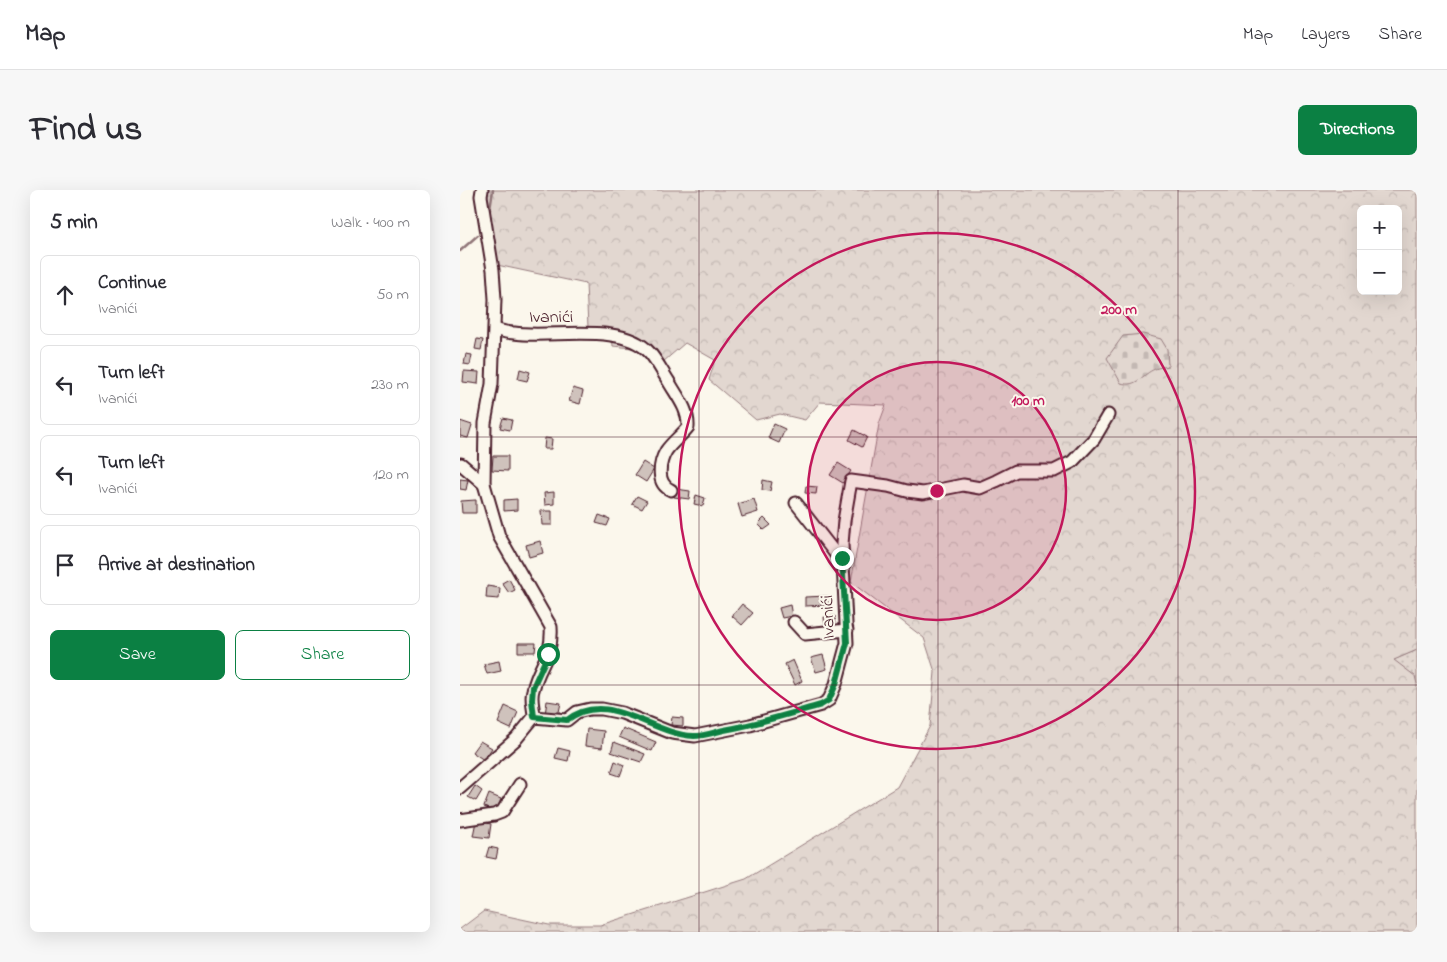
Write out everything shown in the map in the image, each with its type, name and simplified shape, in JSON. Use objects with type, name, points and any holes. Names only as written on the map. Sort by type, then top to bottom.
[{"type":"street","points":[[460,788],[516,739],[534,717],[532,693],[552,641],[550,627],[499,536],[484,484],[485,423],[492,384],[495,329],[494,270],[481,196],[482,190]]},
{"type":"street","name":"Ivanići","points":[[495,329],[515,334],[570,333],[625,338],[650,353],[684,408],[688,418],[688,427],[666,452],[661,463],[660,480],[665,488],[671,490]]},
{"type":"street","name":"Ivanići","points":[[534,717],[567,720],[577,712],[602,709],[622,713],[672,732],[695,736],[750,725],[821,705],[829,700],[836,684],[847,643],[842,562],[844,521],[851,481],[923,493],[963,485],[980,488],[1016,470],[1054,471],[1072,462],[1094,439],[1108,415]]},
{"type":"street","points":[[462,464],[484,484]]},
{"type":"street","points":[[796,503],[842,562]]},
{"type":"street","points":[[794,622],[805,634],[846,630]]},
{"type":"street","points":[[460,820],[494,816],[502,812],[520,784]]},
{"type":"green space","points":[[482,190],[1417,190],[1417,650],[1394,660],[1415,676],[1417,684],[1417,932],[460,932],[460,929],[484,911],[549,925],[600,925],[746,879],[897,787],[930,726],[935,672],[924,638],[851,582],[879,424],[886,405],[820,402],[805,420],[780,414],[756,420],[709,380],[715,360],[685,343],[656,368],[642,349],[613,346],[612,333],[588,327],[586,284],[497,265]]},
{"type":"green space","points":[[1143,334],[1161,339],[1167,349],[1168,366],[1150,371],[1131,384],[1121,383],[1107,358],[1123,336]]},
{"type":"green space","points":[[1417,650],[1417,684],[1414,676],[1393,660]]},
{"type":"building","points":[[477,339],[483,340],[481,350],[475,349]]},
{"type":"building","points":[[466,354],[472,355],[470,365],[464,364]]},
{"type":"building","points":[[520,369],[530,372],[527,381],[518,379]]},
{"type":"building","points":[[464,371],[479,372],[478,384],[463,382]]},
{"type":"building","points":[[573,388],[583,391],[580,404],[569,401]]},
{"type":"building","points":[[503,418],[512,420],[510,430],[500,428]]},
{"type":"building","points":[[460,421],[472,425],[468,438],[460,436]]},
{"type":"building","points":[[774,424],[785,429],[779,443],[768,438]]},
{"type":"building","points":[[854,430],[867,437],[862,447],[849,440]]},
{"type":"building","points":[[545,438],[552,439],[551,449],[544,449]]},
{"type":"building","points":[[493,456],[508,456],[508,471],[492,470]]},
{"type":"building","points":[[643,462],[654,469],[646,482],[635,475]]},
{"type":"building","points":[[838,463],[851,471],[843,483],[830,475]]},
{"type":"building","points":[[460,479],[468,480],[466,490],[460,489]]},
{"type":"building","points":[[763,480],[772,482],[770,491],[762,490]]},
{"type":"building","points":[[806,486],[817,487],[816,494],[805,493]]},
{"type":"building","points":[[676,489],[690,491],[689,499],[674,497]]},
{"type":"building","points":[[554,492],[554,504],[545,505],[544,493]]},
{"type":"building","points":[[696,495],[705,498],[703,506],[694,504]]},
{"type":"building","points":[[637,496],[647,501],[642,509],[632,504]]},
{"type":"building","points":[[517,499],[517,510],[504,511],[504,500]]},
{"type":"building","points":[[754,499],[758,512],[742,517],[738,504]]},
{"type":"building","points":[[476,500],[476,513],[462,513],[461,501]]},
{"type":"building","points":[[541,511],[552,511],[552,525],[542,525]]},
{"type":"building","points":[[599,515],[610,519],[607,526],[596,523]]},
{"type":"building","points":[[764,518],[771,525],[764,530],[758,524]]},
{"type":"building","points":[[540,541],[543,553],[529,557],[526,545]]},
{"type":"building","points":[[509,579],[515,590],[509,593],[502,583]]},
{"type":"building","points":[[487,586],[500,588],[499,599],[486,598]]},
{"type":"building","points":[[828,596],[828,605],[805,606],[805,597]]},
{"type":"building","points":[[742,604],[753,613],[742,625],[732,616]]},
{"type":"building","points":[[790,605],[792,616],[782,618],[779,608]]},
{"type":"building","points":[[835,616],[836,627],[825,627],[824,617]]},
{"type":"building","points":[[518,643],[536,643],[535,652],[518,652]]},
{"type":"building","points":[[823,655],[827,669],[816,672],[811,658]]},
{"type":"building","points":[[793,660],[802,681],[795,685],[785,664]]},
{"type":"building","points":[[499,661],[501,671],[487,674],[484,664]]},
{"type":"building","points":[[547,701],[561,703],[558,716],[545,714]]},
{"type":"building","points":[[505,706],[518,712],[511,729],[498,723]]},
{"type":"building","points":[[672,717],[683,718],[683,726],[671,725]]},
{"type":"building","points":[[623,728],[656,742],[652,751],[619,737]]},
{"type":"building","points":[[587,729],[604,731],[602,748],[585,746]]},
{"type":"building","points":[[480,741],[492,748],[484,760],[472,752]]},
{"type":"building","points":[[614,742],[645,754],[641,762],[611,752]]},
{"type":"building","points":[[558,748],[570,751],[568,761],[555,758]]},
{"type":"building","points":[[615,761],[624,765],[620,776],[611,773]]},
{"type":"building","points":[[475,786],[482,791],[476,801],[468,797]]},
{"type":"building","points":[[489,794],[501,799],[496,812],[484,807]]},
{"type":"building","points":[[476,821],[491,824],[489,838],[473,836]]},
{"type":"building","points":[[489,847],[498,849],[496,859],[486,857]]},
{"type":"waterway","points":[[489,216],[493,190]]},
{"type":"waterway","points":[[460,251],[478,235]]},
{"type":"route","points":[[548,654],[533,687],[534,717],[567,720],[577,712],[602,709],[622,713],[672,732],[695,736],[750,725],[821,705],[829,700],[836,684],[847,643],[842,558]]}]
